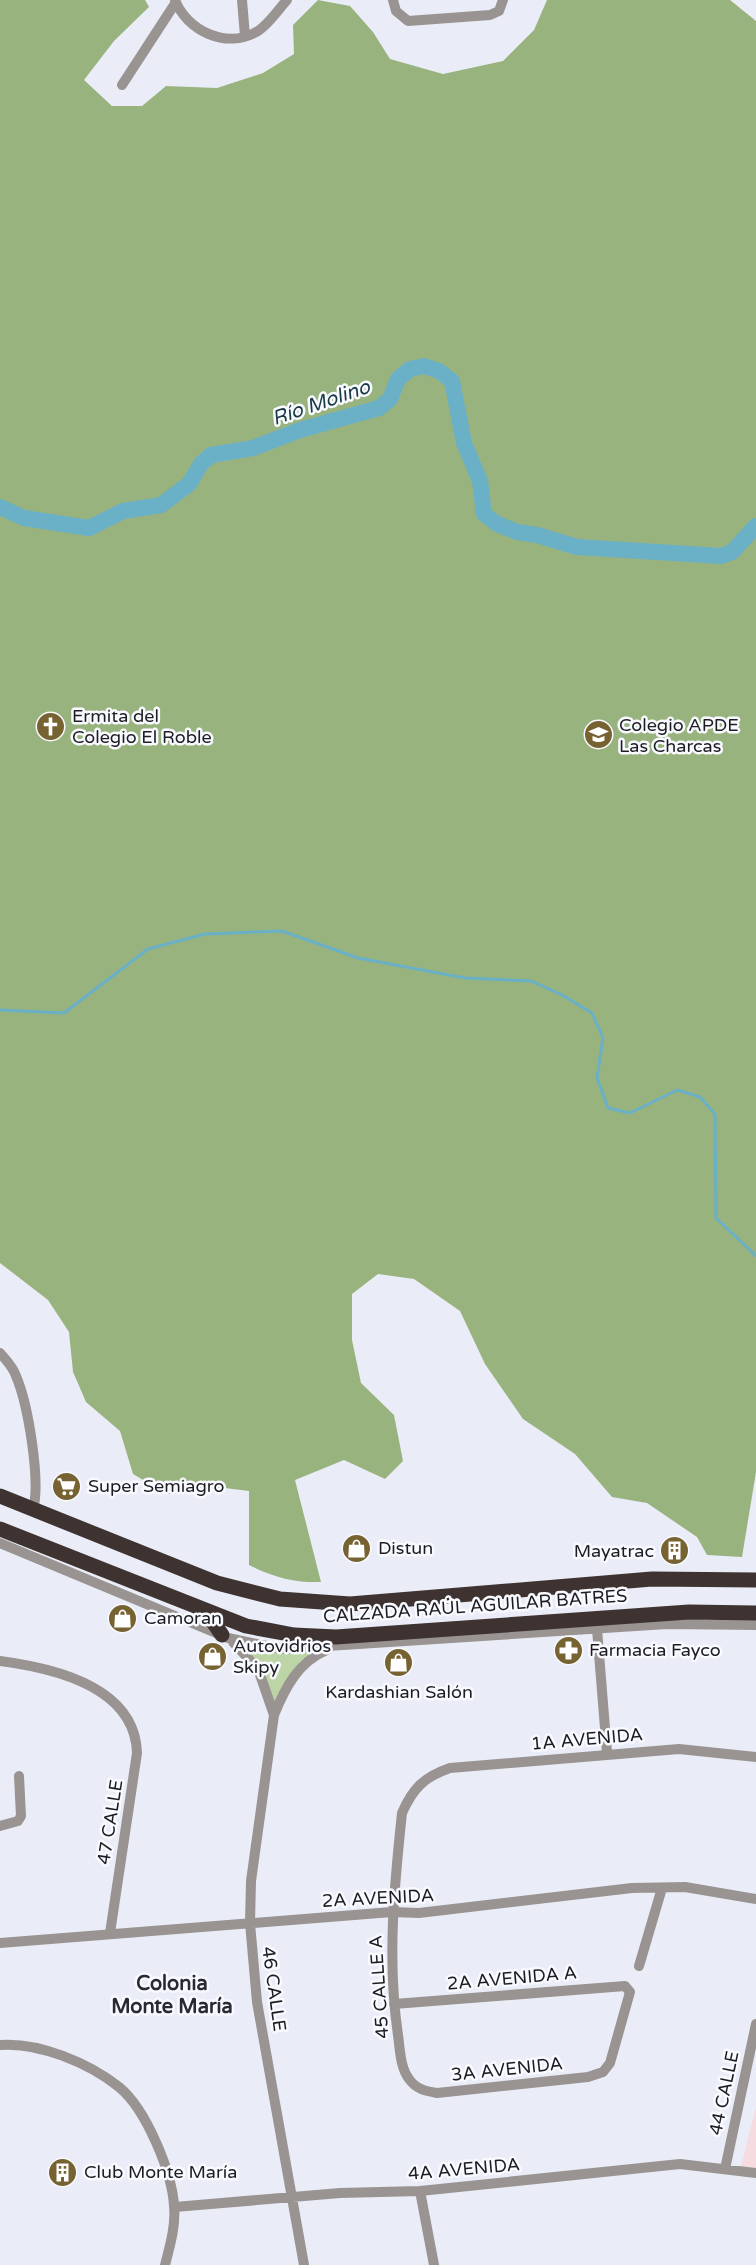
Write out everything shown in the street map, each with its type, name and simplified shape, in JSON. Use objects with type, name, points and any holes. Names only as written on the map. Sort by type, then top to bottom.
[{"type":"highway","name":"CALZADA RAÚL AGUILAR BATRES","points":[[0,1496],[217,1583],[296,1601],[350,1604],[652,1579],[756,1580]]},
{"type":"highway","name":"CALZADA RAÚL AGUILAR BATRES","points":[[0,1529],[207,1613],[246,1626],[294,1635],[336,1637],[689,1612],[756,1613]]},
{"type":"highway","points":[[207,1613],[225,1636]]},
{"type":"street","points":[[242,0],[245,36]]},
{"type":"street","points":[[122,85],[176,1],[187,22],[218,36],[245,36],[262,27],[287,0]]},
{"type":"street","points":[[393,0],[396,11],[408,21],[490,15],[501,5]]},
{"type":"street","points":[[0,1353],[16,1376],[21,1393],[37,1494],[33,1510]]},
{"type":"street","points":[[0,1542],[225,1636],[281,1649],[700,1622],[756,1625]]},
{"type":"street","points":[[597,1629],[607,1753]]},
{"type":"street","name":"46 CALLE","points":[[225,1636],[242,1649],[258,1669],[274,1716]]},
{"type":"street","name":"46 CALLE","points":[[304,2265],[258,2002],[250,1923],[254,1859],[274,1716],[281,1697],[299,1669],[315,1655],[335,1647]]},
{"type":"street","name":"47 CALLE","points":[[0,1661],[46,1670],[86,1684],[106,1695],[128,1716],[137,1741],[137,1752],[110,1933]]},
{"type":"street","name":"1A AVENIDA","points":[[423,1780],[450,1768],[607,1753],[688,1749],[756,1757]]},
{"type":"street","points":[[0,1826],[18,1821],[21,1816],[19,1776]]},
{"type":"street","name":"45 CALLE A","points":[[416,2087],[402,2066],[394,2004],[392,1912],[402,1814],[414,1789],[423,1780]]},
{"type":"street","name":"2A AVENIDA","points":[[0,1943],[392,1912],[418,1913],[632,1888],[713,1890],[756,1899]]},
{"type":"street","points":[[639,1966],[662,1888]]},
{"type":"street","name":"2A AVENIDA A","points":[[394,2004],[619,1984],[630,1992],[610,2063],[603,2072]]},
{"type":"street","name":"44 CALLE","points":[[725,2169],[756,2024]]},
{"type":"street","points":[[0,2045],[18,2045],[47,2051],[98,2074],[120,2088],[142,2115],[165,2166],[175,2207],[172,2237],[165,2265]]},
{"type":"street","name":"3A AVENIDA","points":[[416,2087],[437,2093],[588,2077],[603,2072]]},
{"type":"street","name":"4A AVENIDA","points":[[175,2207],[420,2191],[680,2164],[756,2173]]},
{"type":"street","points":[[420,2191],[434,2265]]},
{"type":"shaded area","points":[[756,2107],[756,2168],[741,2166]]},
{"type":"green space","points":[[0,0],[145,0],[149,7],[114,41],[84,80],[112,106],[142,106],[166,86],[217,88],[263,73],[294,54],[293,25],[318,0],[350,6],[373,32],[390,59],[443,74],[503,61],[534,30],[547,0],[730,0],[756,21],[756,1472],[742,1557],[707,1555],[697,1537],[647,1503],[612,1497],[575,1454],[523,1419],[485,1364],[460,1311],[414,1279],[378,1274],[352,1294],[352,1340],[361,1383],[394,1415],[403,1461],[385,1479],[344,1460],[295,1480],[321,1582],[293,1580],[267,1573],[249,1565],[249,1491],[225,1488],[167,1494],[133,1474],[120,1431],[86,1402],[73,1372],[69,1332],[48,1300],[0,1263]]},
{"type":"green space","points":[[237,1641],[276,1650],[335,1647],[316,1653],[274,1715],[261,1670]]},
{"type":"waterway","name":"Río Molino","points":[[0,507],[24,518],[89,528],[123,511],[161,505],[189,484],[201,464],[211,455],[253,448],[300,430],[379,408],[390,399],[398,379],[410,369],[424,366],[439,371],[452,381],[464,443],[480,481],[484,514],[497,524],[517,532],[537,535],[577,547],[721,556],[732,552],[756,526]]},
{"type":"waterway","points":[[0,1010],[64,1013],[148,949],[205,934],[282,931],[358,958],[465,978],[531,981],[562,995],[592,1013],[603,1038],[597,1078],[608,1108],[630,1113],[677,1090],[700,1097],[715,1114],[716,1218],[756,1256]]},
{"type":"place","name":"Ermita del Colegio El Roble","points":[[51,726]]},
{"type":"place","name":"Colegio APDE Las Charcas","points":[[598,735]]},
{"type":"place","name":"Super Semiagro","points":[[67,1486]]},
{"type":"place","name":"Distun","points":[[357,1548]]},
{"type":"place","name":"Mayatrac","points":[[675,1551]]},
{"type":"place","name":"Camoran","points":[[123,1618]]},
{"type":"place","name":"Farmacia Fayco","points":[[568,1650]]},
{"type":"place","name":"Autovidrios Skipy","points":[[212,1656]]},
{"type":"place","name":"Kardashian Salón","points":[[399,1663]]},
{"type":"place","name":"Club Monte María","points":[[63,2172]]},
{"type":"district","name":"Colonia Monte María","points":[[172,1996]]}]
